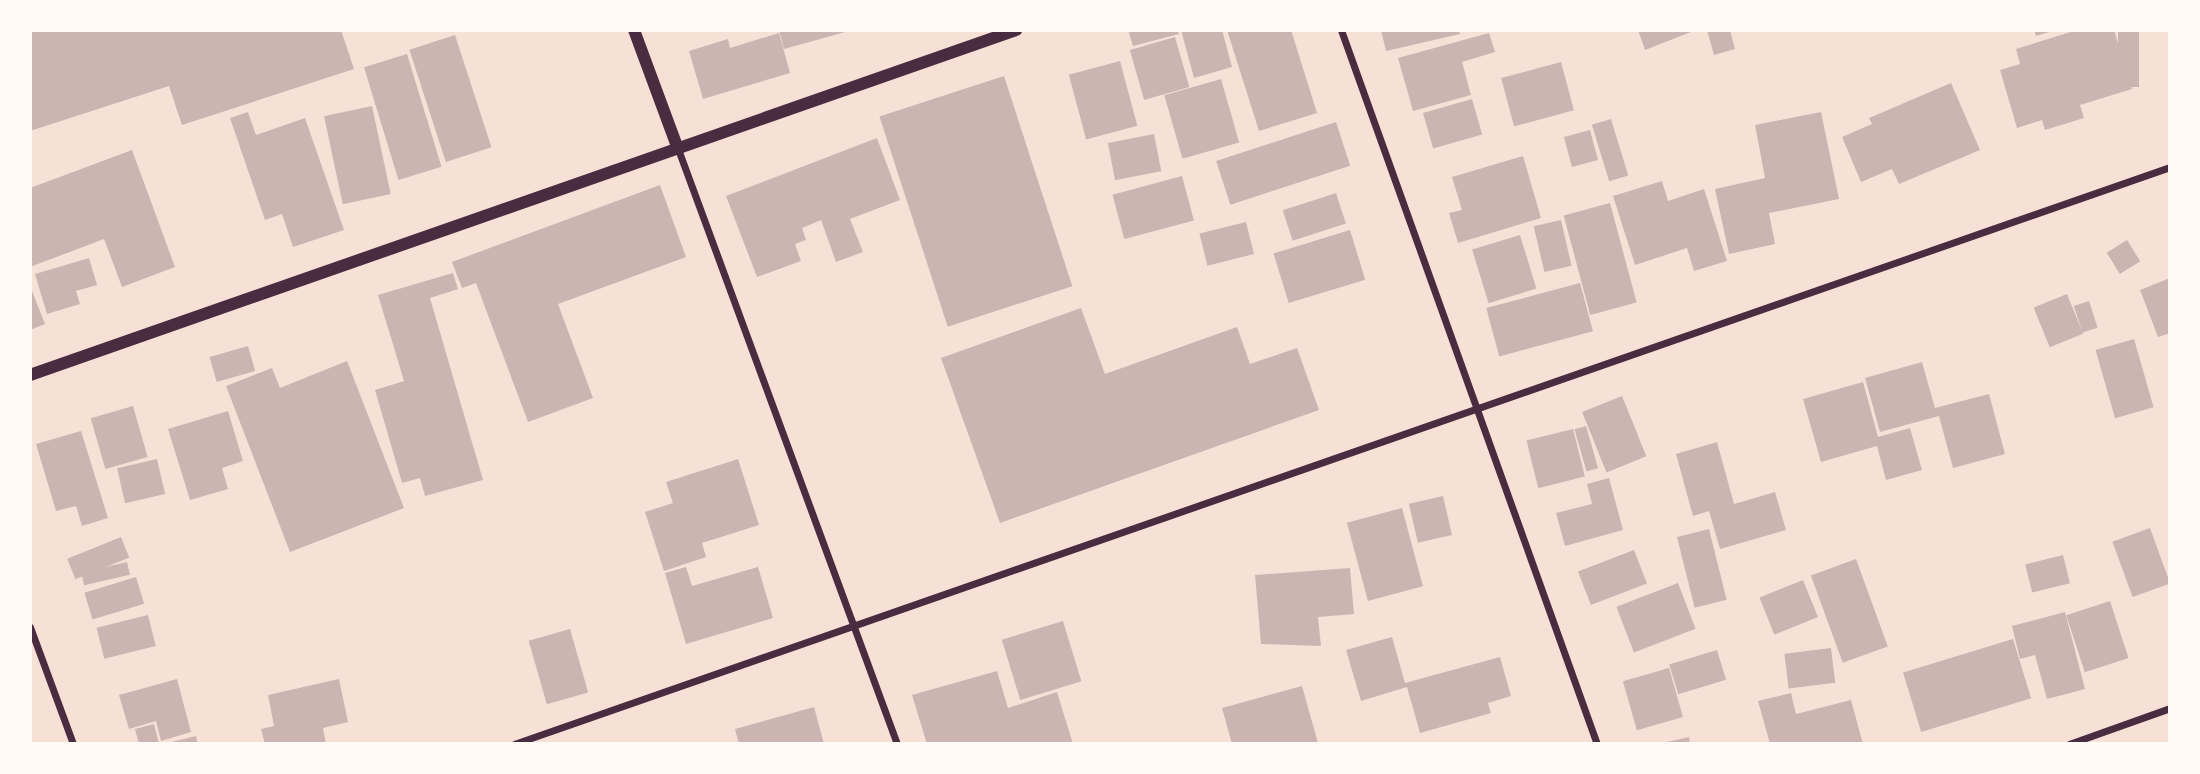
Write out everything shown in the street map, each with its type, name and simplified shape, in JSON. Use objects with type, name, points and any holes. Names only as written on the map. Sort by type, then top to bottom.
[{"type":"street","points":[[634,30],[856,626],[897,744]]},
{"type":"street","points":[[30,375],[1016,30]]},
{"type":"street","points":[[1340,30],[1597,744]]},
{"type":"street","points":[[514,744],[2170,167]]},
{"type":"street","points":[[30,626],[73,744]]},
{"type":"street","points":[[2070,744],[2170,708]]},
{"type":"building","points":[[30,30],[341,30],[354,69],[182,125],[169,86],[30,131]]},
{"type":"building","points":[[779,30],[849,30],[849,31],[784,49]]},
{"type":"building","points":[[1128,30],[1177,30],[1179,34],[1133,46]]},
{"type":"building","points":[[1181,30],[1222,30],[1232,67],[1194,78]]},
{"type":"building","points":[[1227,30],[1291,30],[1317,113],[1259,131]]},
{"type":"building","points":[[1381,30],[1459,30],[1460,34],[1386,51]]},
{"type":"building","points":[[1638,30],[1696,30],[1645,50]]},
{"type":"building","points":[[1707,30],[1730,30],[1735,49],[1714,55]]},
{"type":"building","points":[[2034,30],[2056,30],[2036,36]]},
{"type":"building","points":[[2077,30],[2114,30],[2132,89],[2080,105],[2084,118],[2045,130],[2042,120],[2017,128],[2000,70],[2020,64],[2016,49]]},
{"type":"building","points":[[2118,30],[2139,30],[2139,87],[2118,87]]},
{"type":"building","points":[[779,33],[790,73],[703,99],[689,51],[728,39],[730,48]]},
{"type":"building","points":[[1489,33],[1495,52],[1462,62],[1471,95],[1413,111],[1398,58]]},
{"type":"building","points":[[455,35],[491,147],[446,162],[409,50]]},
{"type":"building","points":[[1175,37],[1189,87],[1144,100],[1130,50]]},
{"type":"building","points":[[407,54],[441,167],[398,180],[364,67]]},
{"type":"building","points":[[1120,61],[1137,126],[1086,139],[1069,75]]},
{"type":"building","points":[[1561,62],[1574,110],[1514,126],[1501,78]]},
{"type":"building","points":[[1004,76],[1072,286],[948,327],[879,116]]},
{"type":"building","points":[[1221,79],[1239,142],[1182,159],[1164,95]]},
{"type":"building","points":[[1951,83],[1980,150],[1899,184],[1892,169],[1861,182],[1842,137],[1872,124],[1869,118]]},
{"type":"building","points":[[1472,99],[1482,135],[1433,149],[1423,113]]},
{"type":"building","points":[[372,106],[391,194],[343,204],[324,116]]},
{"type":"building","points":[[248,112],[256,135],[305,118],[344,230],[293,247],[282,214],[265,220],[230,118]]},
{"type":"building","points":[[1821,112],[1839,199],[1769,213],[1775,244],[1729,254],[1715,189],[1765,178],[1755,125]]},
{"type":"building","points":[[1611,119],[1628,175],[1609,181],[1592,125]]},
{"type":"building","points":[[1336,122],[1350,166],[1230,205],[1216,161]]},
{"type":"building","points":[[1590,130],[1598,160],[1572,167],[1564,137]]},
{"type":"building","points":[[1154,134],[1161,171],[1115,180],[1108,143]]},
{"type":"building","points":[[877,138],[900,200],[850,219],[863,252],[836,262],[821,220],[802,228],[806,240],[795,244],[801,261],[757,277],[726,196]]},
{"type":"building","points":[[132,150],[175,267],[122,287],[104,239],[30,267],[30,188]]},
{"type":"building","points":[[1523,156],[1541,218],[1458,243],[1449,213],[1462,210],[1452,177]]},
{"type":"building","points":[[1182,176],[1194,220],[1124,239],[1112,195]]},
{"type":"building","points":[[1662,181],[1668,201],[1704,189],[1727,261],[1694,271],[1687,248],[1635,265],[1613,196]]},
{"type":"building","points":[[660,185],[686,257],[558,304],[593,398],[528,422],[476,283],[462,288],[452,262]]},
{"type":"building","points":[[1336,193],[1346,223],[1293,241],[1283,210]]},
{"type":"building","points":[[1610,203],[1637,302],[1590,315],[1564,215]]},
{"type":"building","points":[[1561,220],[1572,266],[1544,272],[1534,226]]},
{"type":"building","points":[[1246,222],[1254,254],[1207,266],[1199,234]]},
{"type":"building","points":[[1350,230],[1365,280],[1289,303],[1273,253]]},
{"type":"building","points":[[1520,235],[1536,289],[1489,303],[1472,250]]},
{"type":"building","points":[[2127,240],[2140,261],[2120,274],[2107,253]]},
{"type":"building","points":[[89,258],[97,285],[76,291],[80,304],[47,314],[35,274]]},
{"type":"building","points":[[453,273],[458,289],[430,298],[483,480],[425,496],[420,478],[402,483],[375,390],[404,381],[378,295]]},
{"type":"building","points":[[2170,278],[2170,333],[2158,337],[2140,290]]},
{"type":"building","points":[[1580,283],[1593,331],[1499,356],[1486,308]]},
{"type":"building","points":[[30,286],[45,324],[30,330]]},
{"type":"building","points":[[2067,294],[2083,334],[2050,347],[2034,307]]},
{"type":"building","points":[[2089,301],[2098,328],[2082,333],[2074,306]]},
{"type":"building","points":[[1081,308],[1105,374],[1237,327],[1250,364],[1297,348],[1319,410],[1000,523],[941,358]]},
{"type":"building","points":[[2134,339],[2154,407],[2115,418],[2096,350]]},
{"type":"building","points":[[248,346],[255,371],[217,382],[210,357]]},
{"type":"building","points":[[347,361],[404,508],[290,552],[226,386],[272,368],[280,388]]},
{"type":"building","points":[[1922,362],[1935,408],[1989,394],[2005,454],[1953,468],[1939,416],[1880,432],[1865,378]]},
{"type":"building","points":[[1863,382],[1878,437],[1910,428],[1922,470],[1886,480],[1877,446],[1821,462],[1803,399]]},
{"type":"building","points":[[1622,396],[1646,456],[1606,472],[1582,412]]},
{"type":"building","points":[[133,406],[148,457],[105,469],[91,418]]},
{"type":"building","points":[[228,411],[243,461],[222,468],[228,489],[190,500],[168,429]]},
{"type":"building","points":[[1586,426],[1598,468],[1587,472],[1574,429]]},
{"type":"building","points":[[1573,429],[1585,477],[1538,488],[1526,441]]},
{"type":"building","points":[[81,431],[108,518],[82,526],[76,506],[56,511],[36,444]]},
{"type":"building","points":[[1717,442],[1734,504],[1775,492],[1786,530],[1720,549],[1709,511],[1693,516],[1676,454]]},
{"type":"building","points":[[157,459],[165,494],[125,503],[117,468]]},
{"type":"building","points":[[738,459],[759,525],[702,543],[706,557],[664,571],[645,512],[673,503],[666,482]]},
{"type":"building","points":[[1609,478],[1623,530],[1565,546],[1556,513],[1592,504],[1587,484]]},
{"type":"building","points":[[1443,496],[1452,535],[1418,543],[1409,504]]},
{"type":"building","points":[[1402,508],[1423,586],[1368,601],[1347,523]]},
{"type":"building","points":[[2150,528],[2170,584],[2133,597],[2112,542]]},
{"type":"building","points":[[1709,529],[1727,600],[1695,608],[1677,537]]},
{"type":"building","points":[[121,537],[129,557],[75,579],[67,559]]},
{"type":"building","points":[[1634,550],[1647,584],[1591,605],[1578,572]]},
{"type":"building","points":[[2063,555],[2070,583],[2032,593],[2025,564]]},
{"type":"building","points":[[1856,559],[1888,646],[1843,663],[1811,575]]},
{"type":"building","points":[[127,562],[130,575],[84,585],[81,573]]},
{"type":"building","points":[[686,567],[692,586],[758,567],[773,618],[686,644],[665,573]]},
{"type":"building","points":[[1350,568],[1354,614],[1318,617],[1321,646],[1261,644],[1255,575]]},
{"type":"building","points":[[136,577],[144,604],[93,620],[84,593]]},
{"type":"building","points":[[1803,580],[1818,617],[1774,635],[1759,598]]},
{"type":"building","points":[[1678,583],[1696,629],[1634,652],[1616,607]]},
{"type":"building","points":[[2110,601],[2129,658],[2085,672],[2066,615]]},
{"type":"building","points":[[2065,612],[2085,689],[2047,699],[2035,655],[2020,659],[2012,626]]},
{"type":"building","points":[[148,615],[156,646],[104,659],[97,628]]},
{"type":"building","points":[[1063,621],[1081,681],[1020,700],[1002,640]]},
{"type":"building","points":[[570,629],[588,692],[547,704],[529,641]]},
{"type":"building","points":[[1392,637],[1405,683],[1500,657],[1511,696],[1488,703],[1491,713],[1420,733],[1407,687],[1361,701],[1346,650]]},
{"type":"building","points":[[2013,639],[2031,698],[1921,732],[1903,673]]},
{"type":"building","points":[[1831,648],[1835,683],[1789,688],[1784,654]]},
{"type":"building","points":[[1717,650],[1726,680],[1678,694],[1669,665]]},
{"type":"building","points":[[1669,668],[1683,717],[1637,730],[1623,681]]},
{"type":"building","points":[[997,671],[1008,708],[1057,692],[1073,744],[927,744],[912,695]]},
{"type":"building","points":[[177,679],[191,732],[161,741],[156,721],[129,729],[119,695]]},
{"type":"building","points":[[339,679],[348,722],[323,728],[326,744],[265,744],[261,729],[274,726],[268,695]]},
{"type":"building","points":[[1302,686],[1318,743],[1232,744],[1222,708]]},
{"type":"building","points":[[1791,693],[1796,714],[1851,700],[1863,744],[1770,744],[1758,701]]},
{"type":"building","points":[[814,707],[824,744],[739,744],[735,729]]},
{"type":"building","points":[[154,724],[159,744],[139,744],[135,729]]},
{"type":"building","points":[[196,736],[198,744],[167,744],[167,743]]},
{"type":"building","points":[[1689,737],[1690,744],[1662,744],[1662,743]]}]
